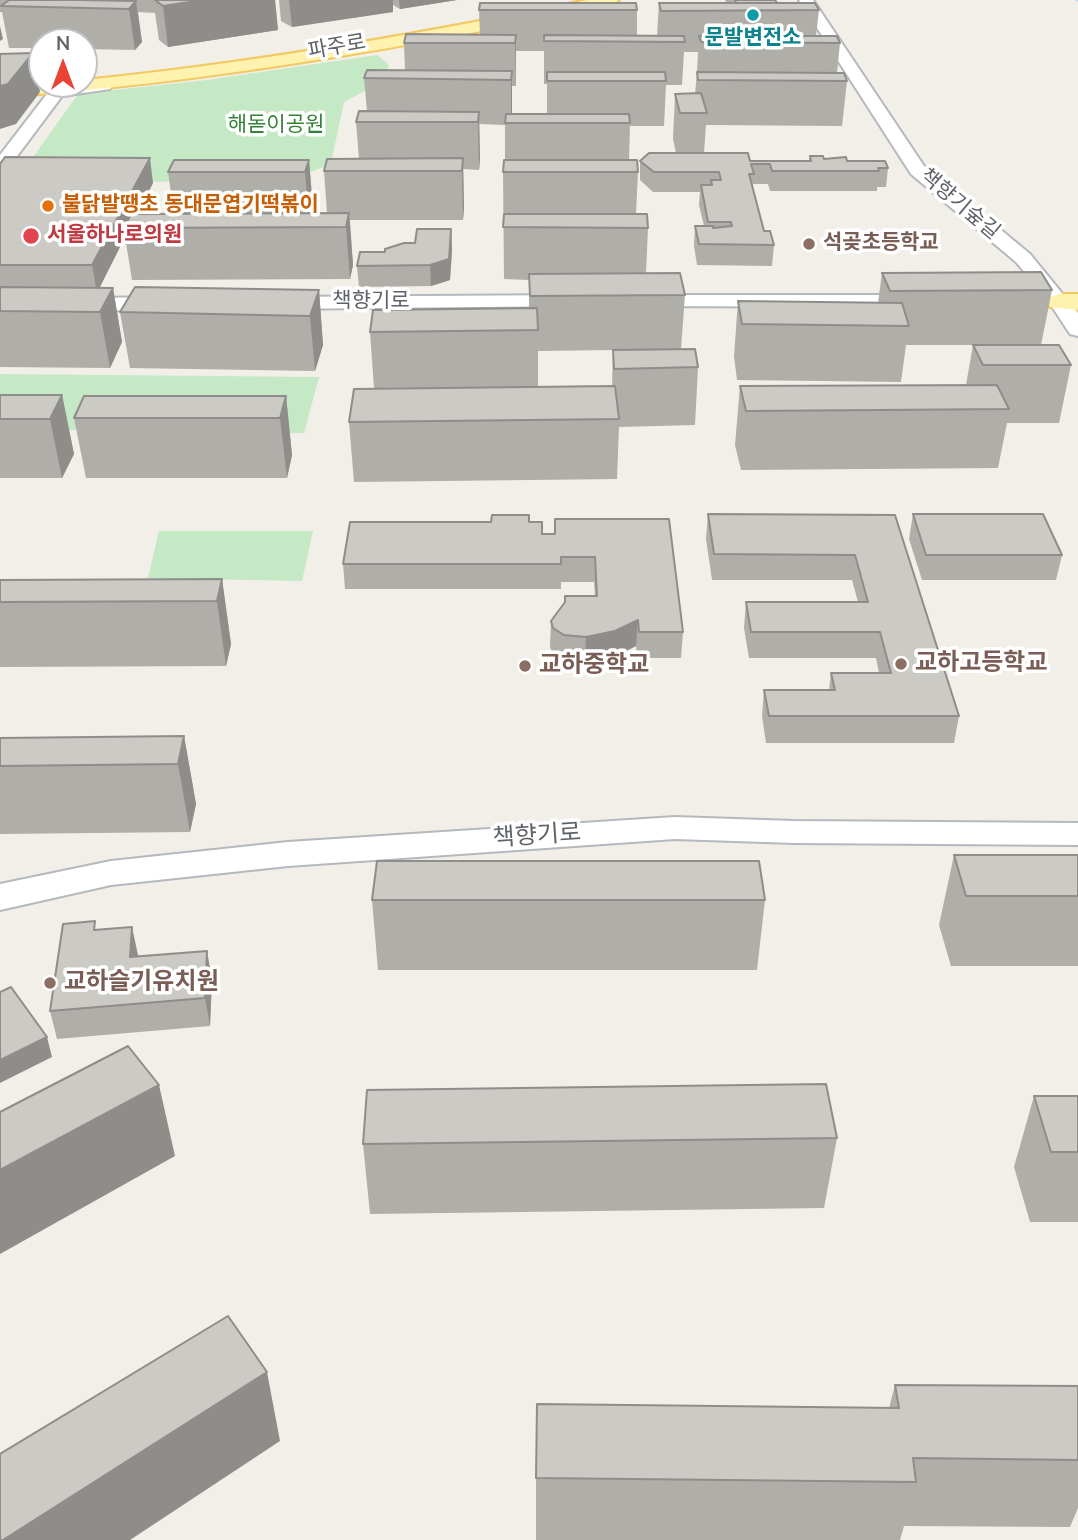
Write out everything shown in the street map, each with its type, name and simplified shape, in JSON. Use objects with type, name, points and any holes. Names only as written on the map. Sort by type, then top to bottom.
[{"type":"main road","points":[[98,66],[292,43],[529,0]]},
{"type":"main road","name":"파주로","points":[[98,72],[290,50],[562,0]]},
{"type":"main road","name":"파주로","points":[[98,77],[297,55],[587,0]]},
{"type":"main road","points":[[15,82],[161,78],[373,47],[611,0]]},
{"type":"street","name":"책향기숲길","points":[[806,0],[917,170],[1023,258],[1068,302],[1078,329]]},
{"type":"street","points":[[0,167],[20,138],[60,91],[253,68],[354,53],[373,47]]},
{"type":"street","name":"책향기로","points":[[250,303],[589,301]]},
{"type":"street","points":[[615,301],[947,302]]},
{"type":"street","points":[[1031,302],[1068,302]]},
{"type":"street","points":[[0,306],[194,304]]},
{"type":"street","name":"책향기로","points":[[0,897],[111,873],[288,854],[675,828],[794,832],[1078,834]]},
{"type":"green space","name":"해돋이공원","points":[[377,55],[389,65],[382,82],[344,102],[331,163],[290,178],[263,182],[16,181],[75,98],[98,98],[98,92],[207,80]]},
{"type":"green space","points":[[0,374],[319,377],[304,433],[0,429]]},
{"type":"green space","points":[[159,531],[313,531],[302,581],[148,578]]},
{"type":"building","points":[[9,0],[136,1],[129,9],[1,6]]},
{"type":"building","points":[[155,0],[203,0],[163,6]]},
{"type":"building","points":[[735,0],[775,0],[777,3],[736,3]]},
{"type":"building","points":[[480,3],[636,3],[637,10],[479,10]]},
{"type":"building","points":[[659,3],[815,3],[819,10],[661,11]]},
{"type":"building","points":[[406,34],[516,35],[515,43],[404,43]]},
{"type":"building","points":[[544,35],[684,36],[685,42],[544,41]]},
{"type":"building","points":[[699,36],[837,36],[840,43],[701,42]]},
{"type":"building","points":[[28,53],[28,59],[8,84],[0,86],[0,54]]},
{"type":"building","points":[[367,70],[512,71],[511,80],[364,78]]},
{"type":"building","points":[[547,72],[665,72],[666,81],[547,81]]},
{"type":"building","points":[[697,72],[844,73],[847,81],[698,80]]},
{"type":"building","points":[[701,93],[707,113],[680,113],[675,94]]},
{"type":"building","points":[[359,111],[479,112],[478,122],[356,122]]},
{"type":"building","points":[[506,114],[629,114],[630,123],[505,123]]},
{"type":"building","points":[[649,153],[748,153],[750,161],[811,161],[810,156],[823,156],[824,159],[846,157],[847,161],[885,161],[888,168],[878,168],[879,171],[772,171],[770,164],[751,164],[754,174],[749,174],[764,231],[770,231],[774,245],[699,244],[695,226],[732,226],[731,222],[708,222],[701,185],[712,185],[711,180],[721,180],[719,172],[654,172],[640,161]]},
{"type":"building","points":[[5,157],[150,158],[92,265],[0,265],[0,164]]},
{"type":"building","points":[[463,158],[462,171],[324,171],[327,159]]},
{"type":"building","points":[[174,160],[309,160],[305,172],[168,172]]},
{"type":"building","points":[[504,160],[637,160],[638,172],[503,172]]},
{"type":"building","points":[[349,213],[346,227],[124,228],[131,214]]},
{"type":"building","points":[[504,214],[647,214],[648,228],[503,227]]},
{"type":"building","points":[[417,229],[451,229],[449,259],[430,265],[357,266],[360,252],[385,252],[385,249],[404,243],[415,243]]},
{"type":"building","points":[[1041,272],[1052,290],[890,291],[882,273]]},
{"type":"building","points":[[680,273],[685,295],[530,296],[529,274]]},
{"type":"building","points":[[0,287],[113,288],[100,312],[0,311]]},
{"type":"building","points":[[135,287],[319,290],[310,316],[120,312]]},
{"type":"building","points":[[738,301],[902,303],[909,326],[742,324]]},
{"type":"building","points":[[537,308],[538,330],[370,332],[373,310]]},
{"type":"building","points":[[973,345],[1059,345],[1071,365],[983,365]]},
{"type":"building","points":[[695,349],[698,367],[614,369],[613,350]]},
{"type":"building","points":[[997,385],[1009,409],[746,411],[740,386]]},
{"type":"building","points":[[615,386],[619,419],[349,422],[354,389]]},
{"type":"building","points":[[0,395],[62,395],[50,419],[0,419]]},
{"type":"building","points":[[84,396],[286,396],[280,418],[74,418]]},
{"type":"building","points":[[708,514],[895,515],[959,716],[769,716],[764,690],[835,690],[831,673],[891,673],[880,632],[751,632],[746,602],[868,602],[855,555],[714,554]]},
{"type":"building","points":[[913,514],[1043,514],[1062,555],[926,555]]},
{"type":"building","points":[[492,515],[529,515],[529,522],[542,522],[542,534],[555,534],[555,519],[669,519],[683,632],[639,632],[638,620],[615,631],[586,637],[564,635],[553,628],[551,621],[565,602],[565,596],[597,596],[595,557],[561,557],[561,564],[343,564],[350,522],[491,522]]},
{"type":"building","points":[[222,579],[217,601],[0,602],[0,580]]},
{"type":"building","points":[[184,736],[178,764],[0,766],[0,738]]},
{"type":"building","points":[[954,855],[1078,855],[1078,896],[966,896]]},
{"type":"building","points":[[377,861],[759,861],[765,900],[372,900]]},
{"type":"building","points":[[95,921],[94,930],[132,927],[130,957],[207,951],[205,998],[50,1011],[63,924]]},
{"type":"building","points":[[11,987],[47,1037],[0,1060],[0,992]]},
{"type":"building","points":[[128,1046],[159,1085],[0,1170],[0,1112]]},
{"type":"building","points":[[826,1084],[837,1138],[363,1144],[367,1090]]},
{"type":"building","points":[[1034,1096],[1078,1096],[1078,1152],[1051,1152]]},
{"type":"building","points":[[228,1316],[267,1372],[0,1540],[0,1454]]},
{"type":"building","points":[[895,1385],[1078,1386],[1078,1460],[913,1458],[916,1482],[536,1478],[537,1404],[899,1408]]},
{"type":"place","name":"문발변전소","points":[[753,15]]},
{"type":"place","name":"불닭발땡초 동대문엽기떡볶이","points":[[48,206]]},
{"type":"place","name":"서울하나로의원","points":[[31,236]]},
{"type":"place","name":"석곶초등학교","points":[[809,244]]},
{"type":"place","name":"교하고등학교","points":[[901,664]]},
{"type":"place","name":"교하중학교","points":[[525,666]]},
{"type":"place","name":"교하슬기유치원","points":[[50,983]]}]
